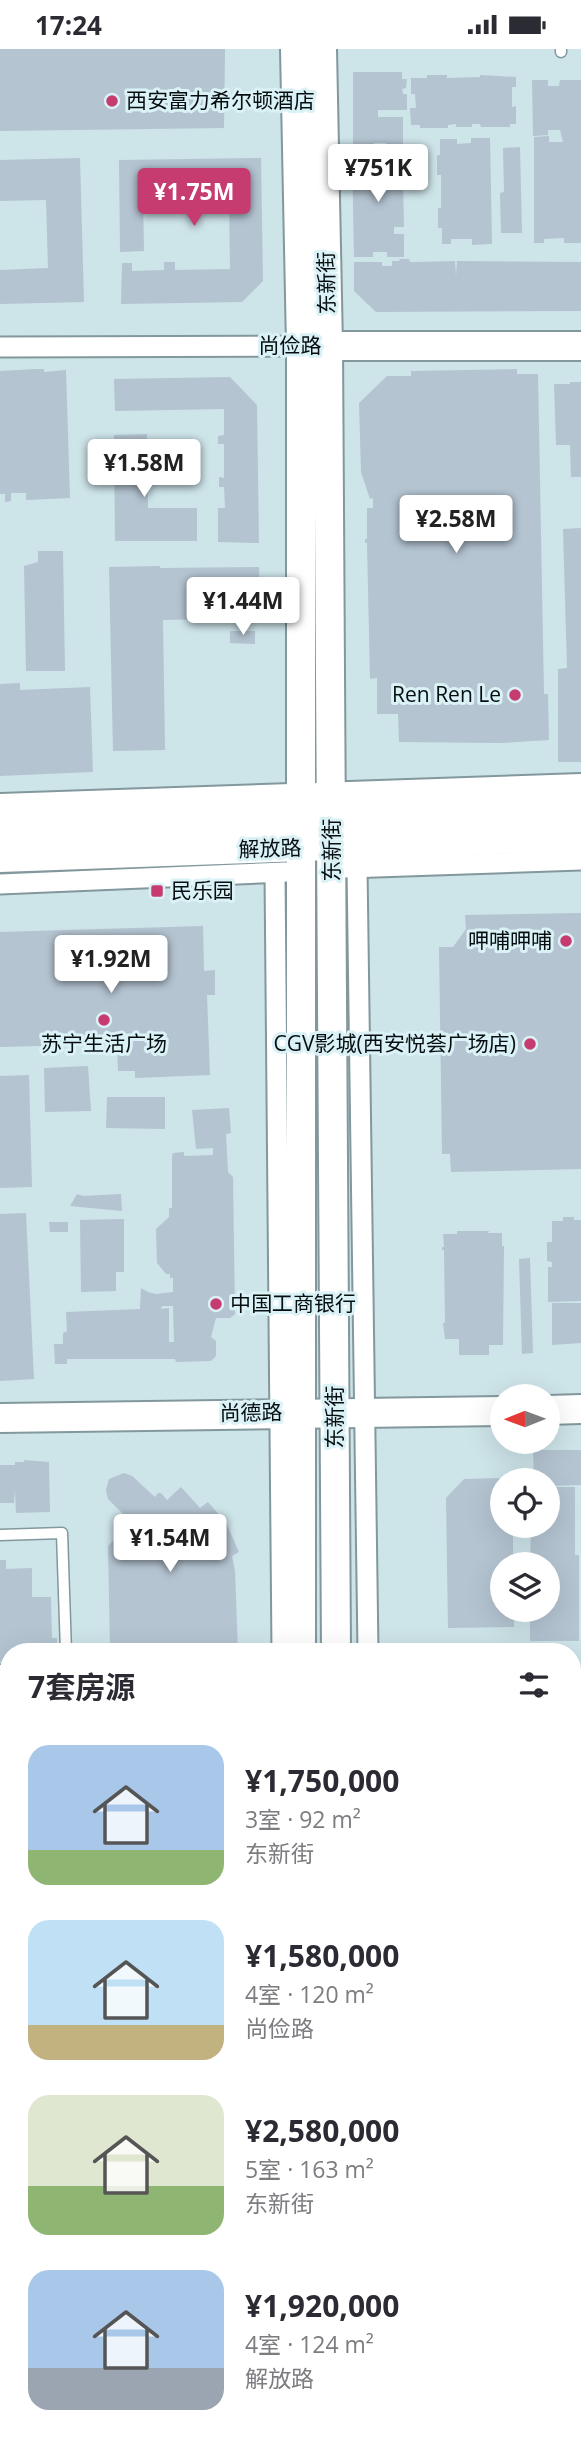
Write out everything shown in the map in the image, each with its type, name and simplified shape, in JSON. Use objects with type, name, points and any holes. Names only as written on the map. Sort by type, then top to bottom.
[{"type":"main road","name":"东新街","points":[[295,49],[315,346],[337,840],[336,1643]]},
{"type":"main road","name":"东新街","points":[[301,1643],[290,1412],[296,842],[315,346],[322,49]]},
{"type":"main road","name":"尚俭路","points":[[315,346],[581,346]]},
{"type":"main road","points":[[0,808],[296,842],[337,840],[581,788]]},
{"type":"main road","name":"解放路","points":[[337,840],[581,813]]},
{"type":"main road","name":"解放路","points":[[0,833],[296,842]]},
{"type":"main road","name":"解放路","points":[[0,858],[337,840],[581,837]]},
{"type":"main road","points":[[560,1410],[581,1409]]},
{"type":"main road","name":"尚德路","points":[[0,1417],[490,1411]]},
{"type":"street","name":"尚俭路","points":[[0,347],[315,346]]},
{"type":"street","points":[[368,1643],[365,1412],[337,840],[581,860]]},
{"type":"street","points":[[0,884],[296,842]]},
{"type":"street","points":[[282,1643],[290,1412]]},
{"type":"lane","points":[[0,1535],[62,1533],[66,1643]]},
{"type":"building","name":"西安富力希尔顿酒店","points":[[0,49],[225,49],[224,128],[0,131]]},
{"type":"building","points":[[353,72],[402,72],[402,79],[407,79],[406,88],[402,89],[403,94],[407,94],[407,110],[378,110],[378,117],[403,117],[403,146],[374,143],[374,146],[353,146]]},
{"type":"building","points":[[427,75],[447,75],[447,78],[480,75],[516,77],[516,87],[512,87],[512,107],[516,106],[516,124],[510,124],[510,127],[481,127],[480,124],[472,124],[472,127],[456,127],[456,124],[448,125],[448,128],[420,128],[420,125],[411,125],[410,108],[416,108],[415,94],[411,94],[411,78],[427,78]]},
{"type":"building","points":[[532,80],[548,80],[548,86],[559,86],[560,80],[581,80],[581,243],[564,243],[564,238],[544,239],[544,243],[534,243],[534,137],[549,136],[549,142],[563,142],[560,130],[548,130],[548,135],[533,136]]},
{"type":"building","points":[[471,138],[490,138],[492,244],[472,245],[472,239],[451,239],[451,244],[442,244],[442,228],[438,228],[441,175],[437,175],[437,155],[440,155],[440,139],[457,139],[457,144],[471,143]]},
{"type":"building","points":[[520,147],[522,233],[501,233],[503,148]]},
{"type":"building","points":[[386,151],[402,151],[403,174],[393,174],[393,180],[403,180],[404,227],[394,227],[394,234],[404,234],[404,257],[387,257],[387,252],[373,252],[373,257],[354,257],[352,152],[372,152],[373,156],[386,155]]},
{"type":"building","points":[[80,158],[84,302],[0,304],[0,270],[48,268],[46,200],[0,201],[0,160]]},
{"type":"building","points":[[261,158],[263,281],[242,302],[121,304],[122,263],[132,263],[132,271],[164,270],[164,262],[175,262],[175,270],[230,269],[229,198],[143,199],[144,251],[120,252],[119,160]]},
{"type":"building","points":[[399,259],[409,259],[410,262],[455,261],[456,276],[457,261],[581,262],[581,311],[376,312],[354,291],[354,262],[382,262],[382,266],[392,266],[392,261],[400,261]]},
{"type":"building","points":[[44,369],[44,372],[66,370],[70,498],[26,500],[26,493],[11,493],[11,501],[5,502],[5,494],[0,494],[0,371]]},
{"type":"building","points":[[517,369],[517,374],[538,374],[544,694],[548,694],[549,740],[501,743],[399,742],[398,714],[377,714],[377,678],[370,679],[365,539],[367,508],[373,508],[373,498],[370,499],[361,472],[359,403],[387,376],[411,376],[411,371]]},
{"type":"building","points":[[230,377],[257,405],[259,543],[218,542],[218,508],[225,508],[224,487],[219,487],[219,477],[224,478],[224,444],[218,444],[218,436],[224,435],[224,409],[115,411],[114,379]]},
{"type":"building","points":[[581,382],[581,477],[571,477],[570,445],[556,445],[554,384]]},
{"type":"building","points":[[147,434],[148,508],[197,508],[197,541],[115,541],[114,435]]},
{"type":"building","points":[[581,528],[581,762],[558,762],[558,669],[567,668],[563,529]]},
{"type":"building","points":[[38,551],[63,551],[65,671],[26,671],[24,566],[38,562]]},
{"type":"building","points":[[109,567],[259,567],[260,618],[163,620],[165,750],[113,751]]},
{"type":"building","points":[[230,631],[255,631],[255,644],[230,643]]},
{"type":"building","points":[[20,683],[20,690],[90,687],[93,772],[0,776],[0,684]]},
{"type":"building","points":[[581,913],[581,1169],[451,1172],[450,1154],[442,1154],[439,947],[453,947],[466,929],[465,915]]},
{"type":"building","name":"苏宁生活广场","points":[[203,926],[204,971],[215,970],[215,995],[207,995],[210,1075],[135,1078],[135,1071],[118,1071],[117,1044],[0,1047],[0,932]]},
{"type":"building","points":[[88,1066],[91,1111],[45,1112],[44,1068]]},
{"type":"building","points":[[29,1075],[32,1187],[0,1188],[0,1076]]},
{"type":"building","points":[[107,1097],[165,1097],[165,1129],[106,1128]]},
{"type":"building","points":[[229,1108],[231,1133],[226,1134],[228,1172],[233,1177],[235,1314],[230,1318],[216,1318],[211,1337],[216,1341],[216,1356],[211,1361],[67,1359],[67,1364],[55,1364],[54,1344],[63,1344],[63,1333],[67,1331],[66,1312],[140,1309],[141,1288],[156,1294],[173,1292],[173,1278],[157,1263],[156,1229],[169,1217],[169,1208],[172,1208],[172,1156],[173,1153],[184,1152],[184,1156],[213,1155],[213,1148],[196,1149],[192,1110]],"holes":[[[162,1306],[173,1306],[174,1342],[169,1342],[169,1308],[161,1309]]]},
{"type":"building","points":[[77,1194],[121,1194],[122,1211],[70,1206]]},
{"type":"building","points":[[26,1213],[34,1379],[0,1381],[0,1214]]},
{"type":"building","points":[[563,1217],[581,1220],[581,1301],[548,1302],[548,1267],[552,1267],[552,1262],[547,1261],[547,1242],[552,1242],[552,1221],[563,1221]]},
{"type":"building","points":[[124,1219],[124,1272],[116,1272],[116,1291],[81,1292],[80,1220]]},
{"type":"building","points":[[49,1222],[68,1222],[68,1232],[50,1232]]},
{"type":"building","points":[[457,1231],[502,1233],[503,1345],[489,1345],[489,1355],[459,1355],[459,1339],[445,1339],[443,1234],[457,1234]]},
{"type":"building","points":[[530,1258],[533,1353],[522,1354],[519,1259]]},
{"type":"building","points":[[552,1303],[581,1303],[581,1343],[552,1345]]},
{"type":"building","points":[[560,1450],[581,1450],[581,1485],[560,1486],[560,1468],[534,1468],[533,1454],[560,1454]]},
{"type":"building","points":[[15,1462],[49,1462],[50,1512],[16,1513],[15,1489],[14,1503],[0,1503],[0,1465],[15,1465]]},
{"type":"building","points":[[124,1473],[132,1476],[155,1497],[161,1493],[167,1500],[181,1487],[200,1508],[208,1502],[226,1523],[239,1552],[232,1556],[238,1643],[110,1643],[108,1546],[131,1522],[108,1499],[106,1490],[109,1479]]},
{"type":"building","points":[[490,1478],[490,1538],[513,1538],[513,1552],[490,1552],[490,1622],[514,1622],[514,1627],[448,1628],[446,1498],[464,1479]]},
{"type":"building","points":[[560,1487],[575,1487],[575,1555],[579,1555],[579,1641],[530,1641],[530,1622],[560,1622],[560,1552],[530,1552],[531,1538],[560,1538]]},
{"type":"building","points":[[0,1560],[6,1560],[6,1569],[32,1568],[32,1597],[51,1597],[52,1638],[57,1638],[57,1643],[0,1643]]},
{"type":"place","name":"西安富力希尔顿酒店","points":[[112,101]]},
{"type":"place","name":"Ren Ren Le","points":[[515,695]]},
{"type":"place","name":"民乐园","points":[[157,891]]},
{"type":"place","name":"呷哺呷哺","points":[[566,941]]},
{"type":"place","name":"苏宁生活广场","points":[[104,1020]]},
{"type":"place","name":"CGV影城(西安悦荟广场店)","points":[[530,1044]]},
{"type":"place","name":"中国工商银行","points":[[216,1304]]}]
